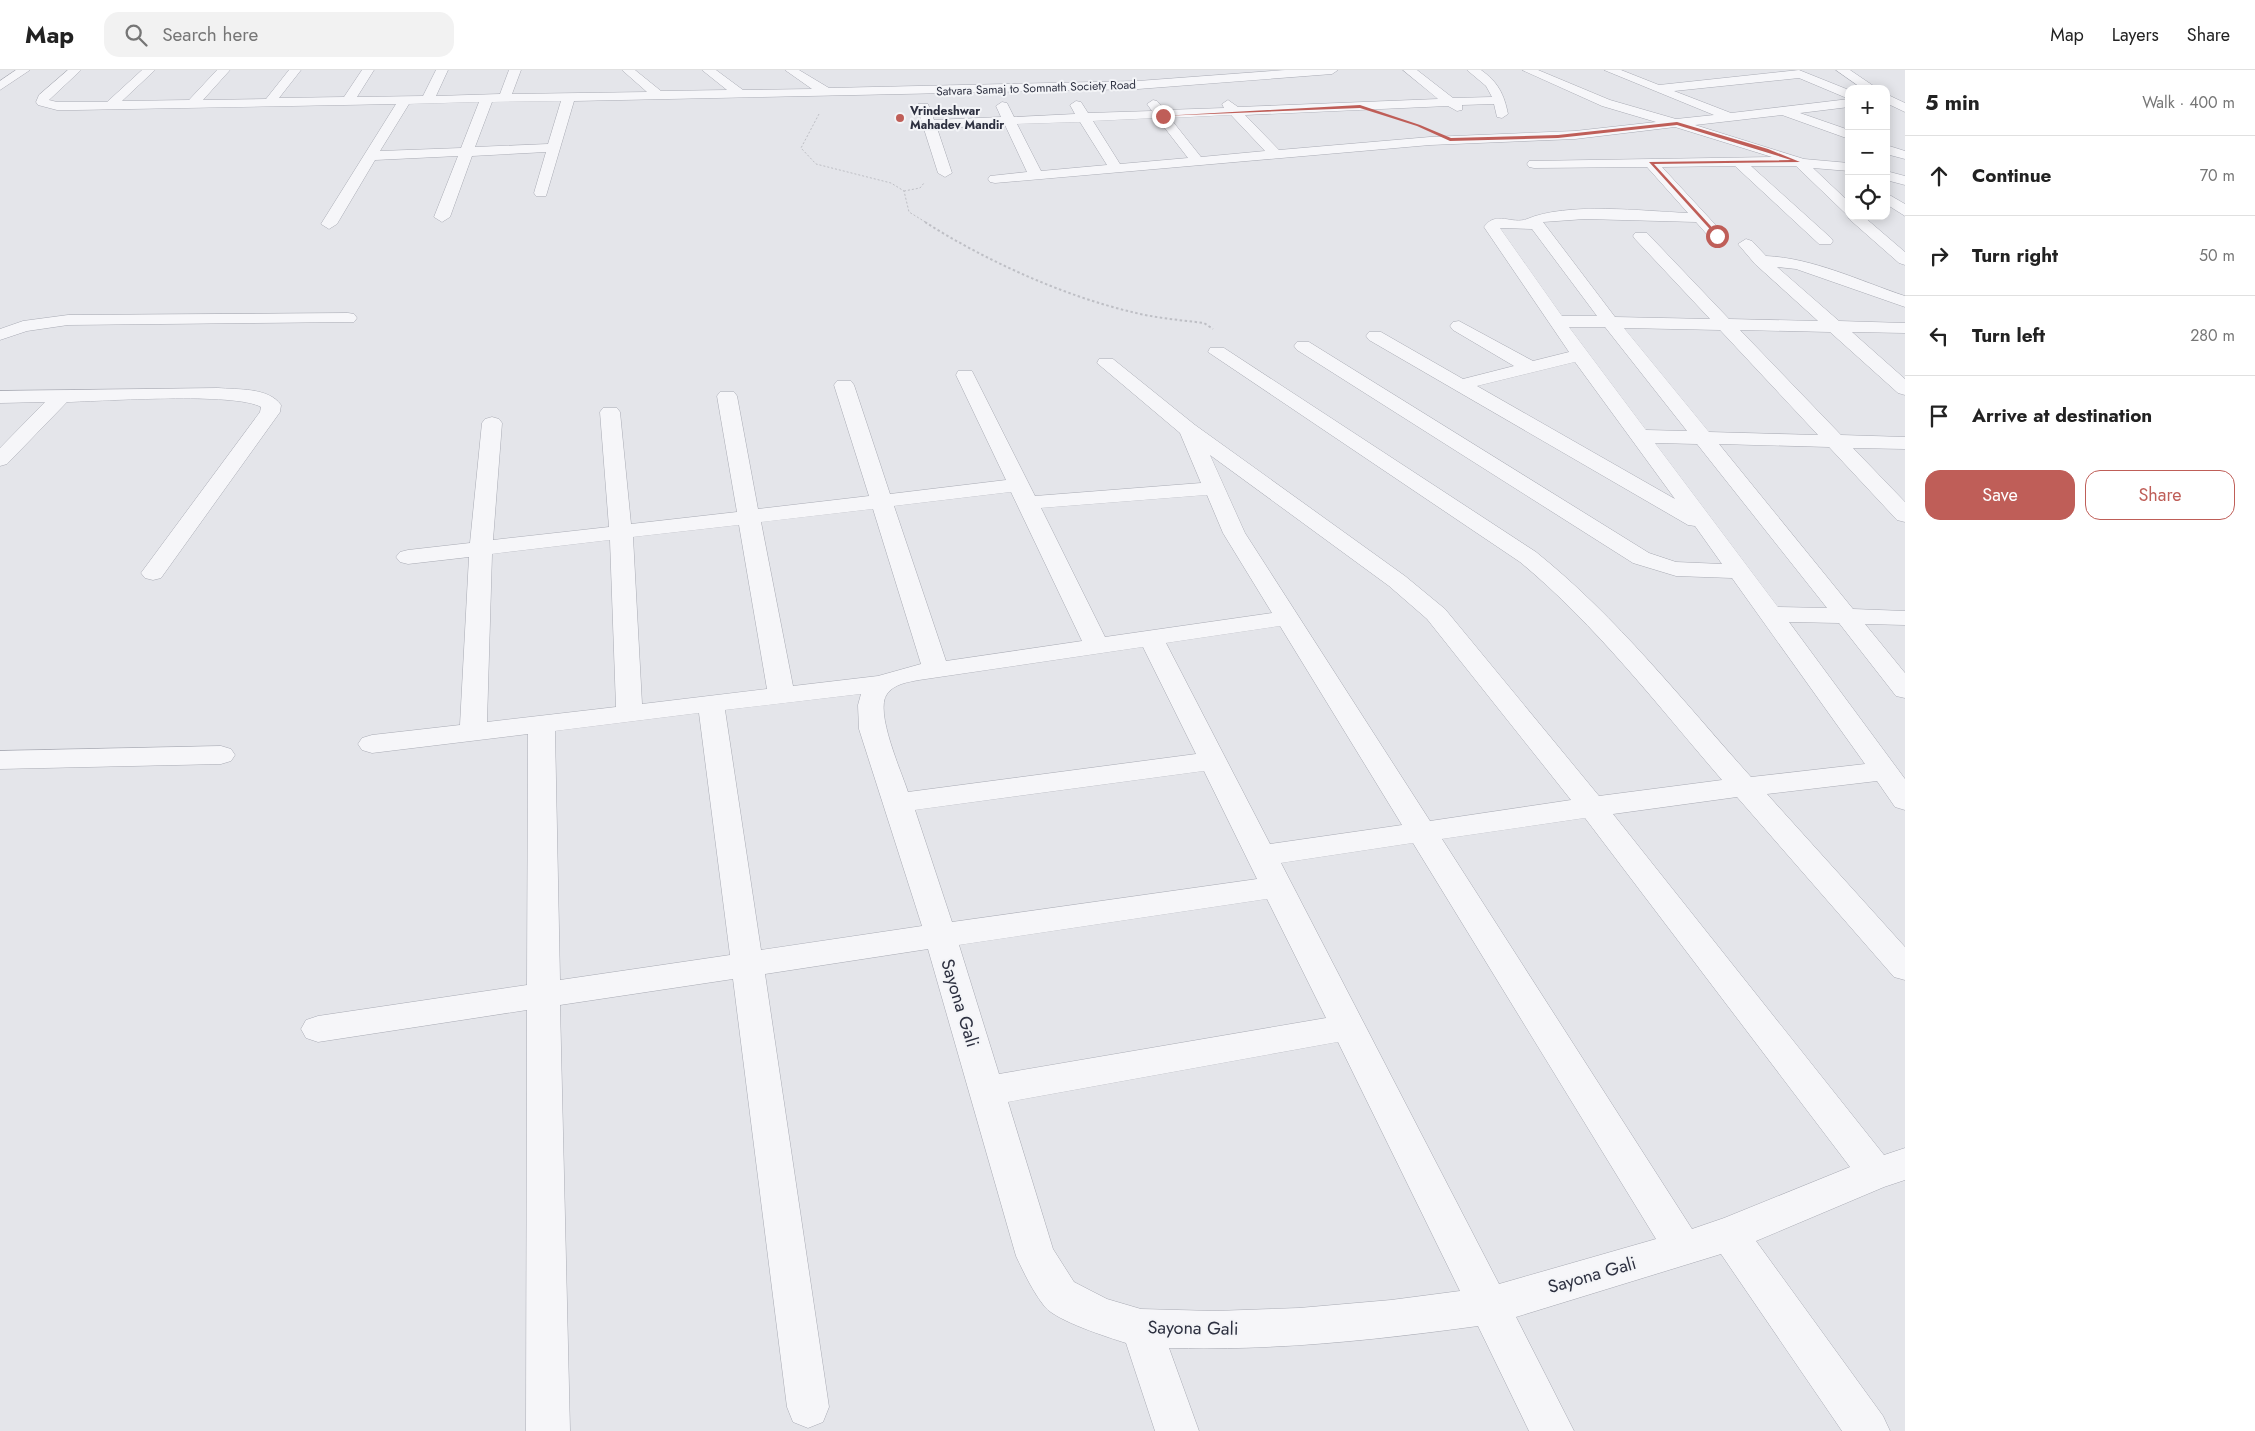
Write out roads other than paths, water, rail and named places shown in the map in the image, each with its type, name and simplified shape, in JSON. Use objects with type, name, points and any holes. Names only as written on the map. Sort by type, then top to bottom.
[{"type":"street","points":[[0,86],[24,70]]},
{"type":"street","name":"Satvara Samaj to Somnath Society Road","points":[[74,70],[43,98],[42,102],[57,106],[917,91],[1138,85],[1332,70]]},
{"type":"street","points":[[112,105],[149,70]]},
{"type":"street","points":[[193,104],[224,70]]},
{"type":"street","points":[[270,102],[295,70]]},
{"type":"street","points":[[348,101],[368,70]]},
{"type":"street","points":[[428,99],[442,70]]},
{"type":"street","points":[[505,97],[515,70]]},
{"type":"street","points":[[628,70],[658,95]]},
{"type":"street","points":[[708,70],[740,94]]},
{"type":"street","points":[[791,70],[826,92]]},
{"type":"street","points":[[1132,70],[1138,85],[1198,162]]},
{"type":"street","points":[[1409,70],[1466,114]]},
{"type":"street","points":[[1473,70],[1492,84],[1500,100],[1502,138]]},
{"type":"street","points":[[1528,70],[1590,98],[1767,150],[1798,162],[1845,208]]},
{"type":"street","points":[[1842,70],[1866,85]]},
{"type":"street","points":[[1596,77],[1616,72],[1652,72]]},
{"type":"street","points":[[1616,72],[1755,127]]},
{"type":"street","points":[[1590,98],[1793,72],[1845,94]]},
{"type":"street","points":[[1689,73],[1740,94]]},
{"type":"street","points":[[1285,74],[1310,85]]},
{"type":"street","points":[[976,76],[1009,121],[1036,176]]},
{"type":"street","points":[[834,79],[838,92]]},
{"type":"street","points":[[1551,82],[1578,79]]},
{"type":"street","points":[[1207,80],[1276,155]]},
{"type":"street","points":[[1065,87],[1117,170]]},
{"type":"street","points":[[1801,90],[1829,88]]},
{"type":"street","points":[[917,91],[945,173]]},
{"type":"street","points":[[1327,92],[1360,106],[1394,117]]},
{"type":"street","points":[[541,194],[568,96]]},
{"type":"street","points":[[442,217],[487,98]]},
{"type":"street","points":[[1632,111],[1720,99]]},
{"type":"street","points":[[329,224],[405,100]]},
{"type":"street","points":[[928,124],[1163,116],[1500,100]]},
{"type":"street","points":[[1754,100],[1845,134]]},
{"type":"street","points":[[1890,100],[1905,108]]},
{"type":"street","points":[[996,180],[1450,140],[1575,135],[1845,103]]},
{"type":"street","points":[[1312,109],[1324,122]]},
{"type":"street","points":[[1481,126],[1502,138]]},
{"type":"street","points":[[1424,128],[1450,140]]},
{"type":"street","points":[[1338,136],[1351,149]]},
{"type":"street","points":[[369,156],[554,148]]},
{"type":"street","points":[[1890,150],[1905,156]]},
{"type":"street","points":[[1890,158],[1905,156]]},
{"type":"street","points":[[1534,164],[1798,162],[1818,157],[1845,164]]},
{"type":"street","points":[[1738,161],[1825,241]]},
{"type":"street","points":[[1650,163],[1668,179],[1717,236]]},
{"type":"street","points":[[1890,177],[1905,180]]},
{"type":"street","points":[[1650,179],[1686,179]]},
{"type":"street","points":[[1740,180],[1758,180]]},
{"type":"street","points":[[1890,200],[1905,211]]},
{"type":"street","points":[[1701,218],[1554,215],[1536,218],[1535,224],[1610,322],[1905,690]]},
{"type":"street","points":[[1859,220],[1905,260]]},
{"type":"street","points":[[1535,224],[1496,223],[1492,227],[1580,355],[1905,800]]},
{"type":"street","points":[[1641,236],[1905,515]]},
{"type":"street","points":[[1746,244],[1761,260],[1905,389]]},
{"type":"street","points":[[1761,260],[1786,262],[1802,266],[1905,302]]},
{"type":"street","points":[[0,336],[23,326],[68,320],[348,318]]},
{"type":"street","points":[[1556,321],[1905,328]]},
{"type":"street","points":[[1459,326],[1530,367]]},
{"type":"street","points":[[1375,336],[1704,525]]},
{"type":"street","points":[[1303,346],[1641,558],[1657,566],[1675,570],[1696,572],[1738,570]]},
{"type":"street","points":[[1217,352],[1528,557],[1555,579],[1597,621],[1905,968]]},
{"type":"street","points":[[1460,385],[1580,355]]},
{"type":"street","points":[[1106,363],[1188,429],[1424,601],[1890,1169]]},
{"type":"street","points":[[965,375],[1097,646]]},
{"type":"street","points":[[844,385],[936,670]]},
{"type":"street","points":[[0,397],[218,394],[258,397],[271,405],[270,412],[153,574]]},
{"type":"street","points":[[0,460],[62,396]]},
{"type":"street","points":[[727,396],[781,694]]},
{"type":"street","points":[[610,412],[621,532],[629,712]]},
{"type":"street","points":[[473,731],[481,548],[492,423]]},
{"type":"street","points":[[1188,429],[1234,533],[1683,1249]]},
{"type":"street","points":[[1639,436],[1905,443]]},
{"type":"street","points":[[408,557],[882,501],[1214,488]]},
{"type":"street","points":[[1770,614],[1905,618]]},
{"type":"street","points":[[372,744],[711,702],[884,683],[903,676],[936,670],[1287,618]]},
{"type":"street","points":[[1151,638],[1552,1431]]},
{"type":"street","name":"Sayona Gali","points":[[884,683],[876,690],[872,697],[870,710],[873,729],[940,934],[1036,1256],[1060,1295],[1098,1316],[1141,1328],[1215,1330],[1300,1327],[1391,1319],[1488,1306],[1729,1234],[1890,1169]]},
{"type":"street","points":[[711,702],[808,1407]]},
{"type":"street","points":[[541,723],[548,1431]]},
{"type":"street","points":[[0,760],[221,755]]},
{"type":"street","points":[[897,803],[1213,762]]},
{"type":"street","points":[[1261,856],[1591,806],[1742,786],[1885,771]]},
{"type":"street","points":[[318,1029],[747,966],[940,934],[1276,886]]},
{"type":"street","points":[[987,1091],[1348,1027]]},
{"type":"street","points":[[1729,1234],[1868,1431]]},
{"type":"street","points":[[1141,1328],[1177,1431]]},
{"type":"place","name":"Vrindeshwar Mahadev Mandir","points":[[900,118]]}]
